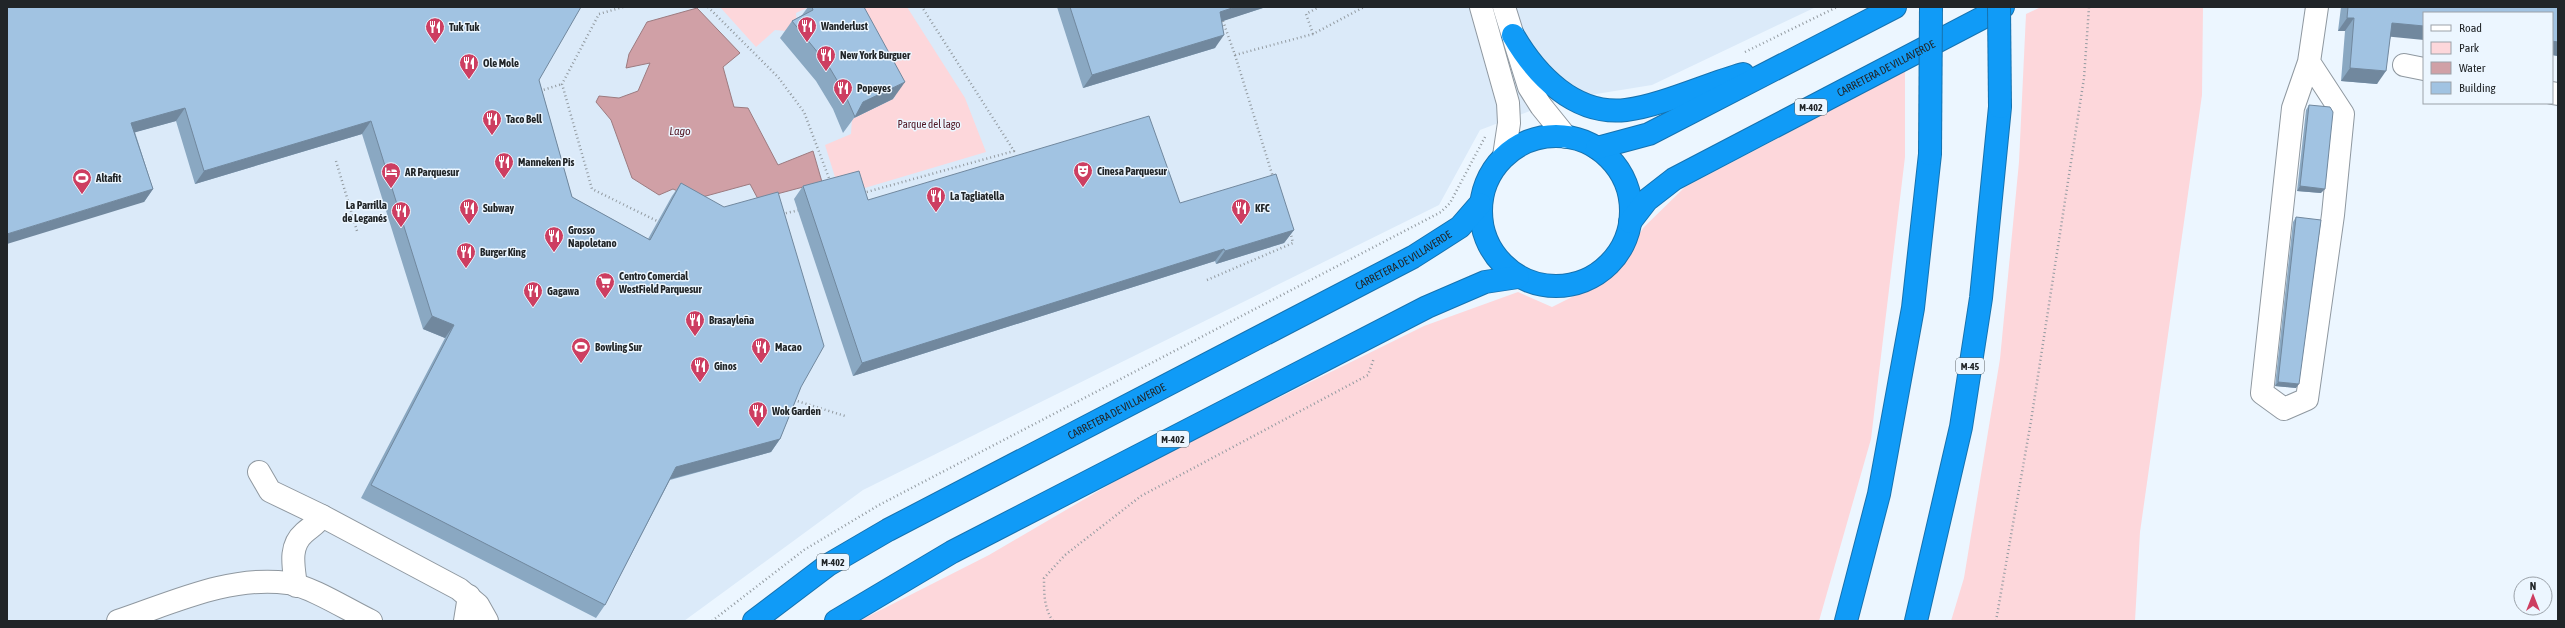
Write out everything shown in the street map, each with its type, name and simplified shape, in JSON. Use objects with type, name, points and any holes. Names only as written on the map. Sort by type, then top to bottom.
[{"type":"highway","points":[[1597,148],[1649,134],[1895,7]]},
{"type":"highway","points":[[1846,621],[1879,494],[1912,315],[1930,154],[1931,7]]},
{"type":"highway","name":"M-45","points":[[1916,621],[1961,427],[1981,298],[2000,107],[1999,7]]},
{"type":"highway","name":"CARRETERA DE VILLAVERDE","points":[[1630,222],[1651,197],[1674,179],[2003,7]]},
{"type":"highway","points":[[1513,35],[1528,60],[1553,86],[1586,104],[1608,110],[1627,110],[1650,104],[1800,56]]},
{"type":"highway","name":"M-402","points":[[1480,204],[1488,179],[1504,156],[1529,141],[1547,136],[1566,137],[1583,141],[1597,148]]},
{"type":"highway","points":[[1597,148],[1611,160],[1625,182],[1631,205],[1630,222]]},
{"type":"highway","points":[[1480,204],[1482,223],[1488,242],[1500,261],[1518,277]]},
{"type":"highway","name":"CARRETERA DE VILLAVERDE","points":[[754,621],[828,566],[888,530],[1413,257],[1460,227],[1480,204]]},
{"type":"highway","name":"M-402","points":[[836,621],[952,552],[1473,286],[1497,279],[1518,277],[1550,286],[1577,284],[1588,279],[1604,268],[1617,255],[1630,222]]},
{"type":"street","points":[[1481,7],[1507,98],[1509,123],[1504,156]]},
{"type":"street","points":[[1504,7],[1529,87],[1541,106],[1566,137]]},
{"type":"street","points":[[2309,62],[2343,114],[2333,215],[2307,400],[2284,409],[2262,393],[2293,108],[2309,62],[2317,7]]},
{"type":"street","points":[[259,472],[270,491],[322,516],[448,582],[478,605],[487,621]]},
{"type":"street","points":[[296,586],[294,551],[303,534],[317,524],[322,516]]},
{"type":"street","points":[[118,621],[236,582],[289,583],[318,594],[371,621]]},
{"type":"street","points":[[465,621],[468,596]]},
{"type":"path","points":[[623,7],[598,14],[562,84],[592,188],[668,227]]},
{"type":"path","points":[[708,7],[778,77],[804,112],[825,164],[831,186]]},
{"type":"path","points":[[858,195],[1014,151],[922,7]]},
{"type":"path","points":[[1313,34],[1306,14],[1320,7]]},
{"type":"path","points":[[1235,55],[1313,34],[1364,7]]},
{"type":"path","points":[[1740,54],[1837,7]]},
{"type":"path","points":[[1996,621],[2031,421],[2084,78],[2089,7]]},
{"type":"path","points":[[1223,21],[1275,183]]},
{"type":"path","points":[[537,92],[562,84]]},
{"type":"path","points":[[712,621],[804,550],[879,505],[1441,212],[1454,196],[1487,132]]},
{"type":"path","points":[[336,161],[357,231]]},
{"type":"path","points":[[776,216],[806,208]]},
{"type":"path","points":[[1207,280],[1293,243],[1289,228]]},
{"type":"path","points":[[1054,621],[1048,614],[1044,601],[1044,578],[1065,555],[1142,496],[1368,375],[1383,331]]},
{"type":"path","points":[[792,400],[845,416]]},
{"type":"shaded area","points":[[7,7],[1816,7],[1652,85],[1559,100],[1480,130],[1439,205],[863,490],[684,621],[7,621]]},
{"type":"green space","points":[[720,7],[809,7],[796,13],[797,24],[786,31],[775,30],[756,47]]},
{"type":"green space","name":"Parque del lago","points":[[846,7],[907,7],[965,98],[986,152],[858,190],[835,177],[825,145],[851,134],[852,119],[895,98]]},
{"type":"green space","points":[[2041,7],[2203,7],[2202,95],[2140,532],[2135,621],[1951,621],[1964,578],[2000,359],[2019,162],[2026,14]]},
{"type":"green space","points":[[1905,71],[1905,157],[1871,439],[1819,621],[859,621],[989,555],[1148,462],[1424,326],[1518,292],[1552,307],[1608,279],[1644,227],[1685,187]]},
{"type":"water","name":"Lago","points":[[697,8],[740,53],[723,67],[734,107],[748,108],[778,165],[813,151],[822,182],[758,199],[750,184],[695,199],[673,189],[659,195],[632,178],[611,120],[596,102],[599,96],[619,98],[638,91],[650,63],[626,68],[629,54],[647,22]]},
{"type":"building","name":"Centro Comercial WestField Parquesur","points":[[7,7],[581,7],[539,80],[572,197],[650,240],[681,183],[724,207],[778,192],[824,346],[801,387],[780,439],[676,467],[605,605],[371,485],[454,325],[432,316],[371,121],[204,171],[185,108],[131,123],[153,189],[7,234]]},
{"type":"building","points":[[812,7],[864,7],[905,82],[863,102],[855,117],[844,92],[828,65],[792,21],[813,10]]},
{"type":"building","points":[[1070,7],[1235,7],[1220,12],[1224,35],[1092,75]]},
{"type":"building","points":[[2348,7],[2558,7],[2558,42],[2553,41],[2553,12],[2423,12],[2423,26],[2392,23],[2386,71],[2350,68],[2354,18],[2347,18]]},
{"type":"building","points":[[2309,105],[2330,107],[2333,112],[2325,189],[2300,186]]},
{"type":"building","points":[[1149,116],[1180,203],[1276,174],[1294,230],[1225,251],[1224,249],[862,363],[803,186],[859,171],[868,200]]},
{"type":"building","points":[[2296,217],[2321,220],[2299,384],[2278,382]]},
{"type":"place","name":"Wanderlust","points":[[807,43]]},
{"type":"place","name":"Tuk Tuk","points":[[435,44]]},
{"type":"place","name":"New York Burguer","points":[[826,72]]},
{"type":"place","name":"Ole Mole","points":[[469,80]]},
{"type":"place","name":"Popeyes","points":[[843,105]]},
{"type":"place","name":"Taco Bell","points":[[492,136]]},
{"type":"place","name":"Manneken Pis","points":[[504,179]]},
{"type":"place","name":"Cinesa Parquesur","points":[[1083,188]]},
{"type":"place","name":"AR Parquesur","points":[[391,189]]},
{"type":"place","name":"Altafit","points":[[82,195]]},
{"type":"place","name":"La Tagliatella","points":[[936,213]]},
{"type":"place","name":"Subway","points":[[469,225]]},
{"type":"place","name":"KFC","points":[[1241,225]]},
{"type":"place","name":"La Parrilla de Leganés","points":[[401,228]]},
{"type":"place","name":"Grosso Napoletano","points":[[554,253]]},
{"type":"place","name":"Burger King","points":[[466,269]]},
{"type":"place","name":"Centro Comercial WestField Parquesur","points":[[605,299]]},
{"type":"place","name":"Gagawa","points":[[533,308]]},
{"type":"place","name":"Brasayleña","points":[[695,337]]},
{"type":"place","name":"Bowling Sur","points":[[581,364]]},
{"type":"place","name":"Macao","points":[[761,364]]},
{"type":"place","name":"Ginos","points":[[700,383]]},
{"type":"place","name":"Wok Garden","points":[[758,428]]}]
